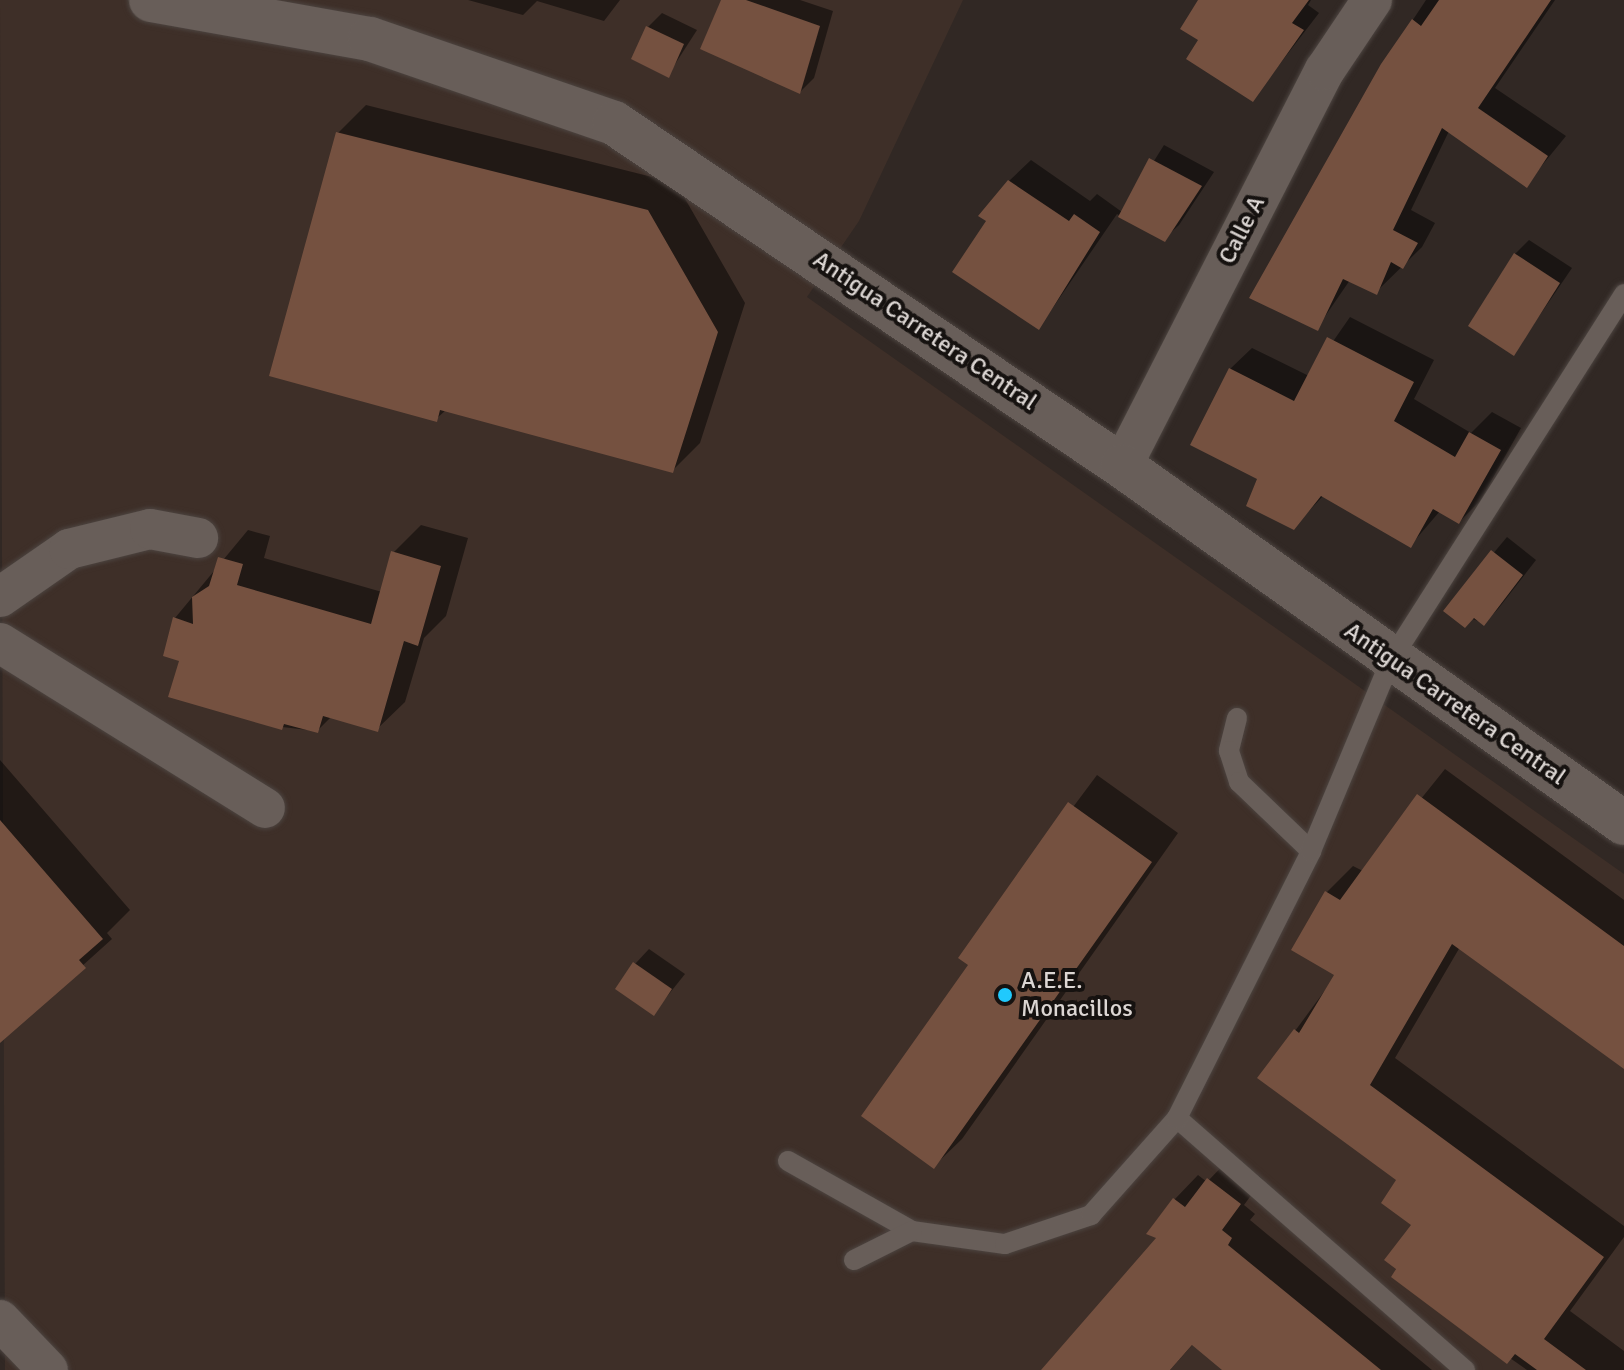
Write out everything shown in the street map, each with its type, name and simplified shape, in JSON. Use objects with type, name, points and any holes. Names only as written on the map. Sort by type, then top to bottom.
[{"type":"street","name":"Antigua Carretera Central","points":[[151,0],[370,39],[614,123],[1122,466],[1624,823]]},
{"type":"street","name":"Calle A","points":[[1122,466],[1325,70],[1372,0]]},
{"type":"street","points":[[0,597],[69,549],[150,529],[198,538]]},
{"type":"street","points":[[0,643],[265,808]]},
{"type":"street","points":[[0,1320],[48,1370]]},
{"type":"lane","points":[[788,1161],[912,1231],[1005,1244],[1091,1215],[1177,1118],[1311,851],[1391,660],[1624,294]]},
{"type":"lane","points":[[1237,718],[1229,751],[1239,782],[1311,851]]},
{"type":"lane","points":[[1177,1118],[1465,1370]]},
{"type":"lane","points":[[854,1260],[912,1231]]},
{"type":"shaded area","points":[[0,0],[963,0],[859,221],[807,297],[1624,874],[1624,1370],[5,1370]]},
{"type":"building","points":[[721,0],[746,0],[820,26],[800,94],[700,49]]},
{"type":"building","points":[[1198,0],[1309,0],[1292,23],[1304,30],[1253,102],[1186,59],[1198,40],[1180,29]]},
{"type":"building","points":[[1439,0],[1551,0],[1478,108],[1548,156],[1527,188],[1442,128],[1393,230],[1418,243],[1403,269],[1391,262],[1377,295],[1343,279],[1318,331],[1249,298],[1381,64],[1412,19],[1421,26]]},
{"type":"building","points":[[646,26],[684,44],[669,78],[631,59]]},
{"type":"building","points":[[336,132],[648,210],[718,332],[673,473],[440,410],[437,422],[269,376]]},
{"type":"building","points":[[1149,158],[1202,186],[1165,242],[1118,217]]},
{"type":"building","points":[[1008,180],[1069,221],[1074,214],[1100,232],[1039,330],[952,272],[986,221],[978,216]]},
{"type":"building","points":[[1514,253],[1560,283],[1514,356],[1468,326]]},
{"type":"building","points":[[1327,337],[1414,382],[1394,421],[1455,457],[1469,432],[1501,450],[1459,524],[1433,509],[1411,548],[1321,496],[1294,530],[1246,506],[1257,479],[1190,445],[1229,368],[1294,401]]},
{"type":"building","points":[[1491,550],[1523,575],[1484,626],[1474,618],[1465,628],[1443,611]]},
{"type":"building","points":[[391,551],[441,566],[418,646],[404,641],[378,732],[323,716],[318,733],[284,724],[282,730],[168,697],[179,661],[163,656],[173,617],[193,624],[192,597],[209,586],[218,557],[243,564],[237,585],[371,624]]},
{"type":"building","points":[[1417,794],[1624,946],[1624,1069],[1452,944],[1370,1085],[1604,1257],[1544,1339],[1586,1370],[1537,1370],[1515,1354],[1507,1364],[1391,1277],[1396,1269],[1384,1260],[1411,1225],[1381,1203],[1396,1180],[1257,1078],[1294,1029],[1299,1033],[1334,975],[1291,950],[1325,891],[1340,900]]},
{"type":"building","points":[[1068,802],[1152,862],[934,1169],[861,1116],[968,965],[958,958]]},
{"type":"building","points":[[0,820],[103,939],[79,960],[86,968],[0,1043]]},
{"type":"building","points":[[633,962],[672,989],[654,1016],[615,989]]},
{"type":"building","points":[[1207,1178],[1241,1204],[1222,1230],[1232,1238],[1228,1245],[1381,1370],[1222,1370],[1192,1345],[1170,1370],[1041,1370],[1156,1238],[1146,1234],[1173,1198],[1185,1207]]},
{"type":"place","name":"A.E.E. Monacillos","points":[[1005,995]]}]
